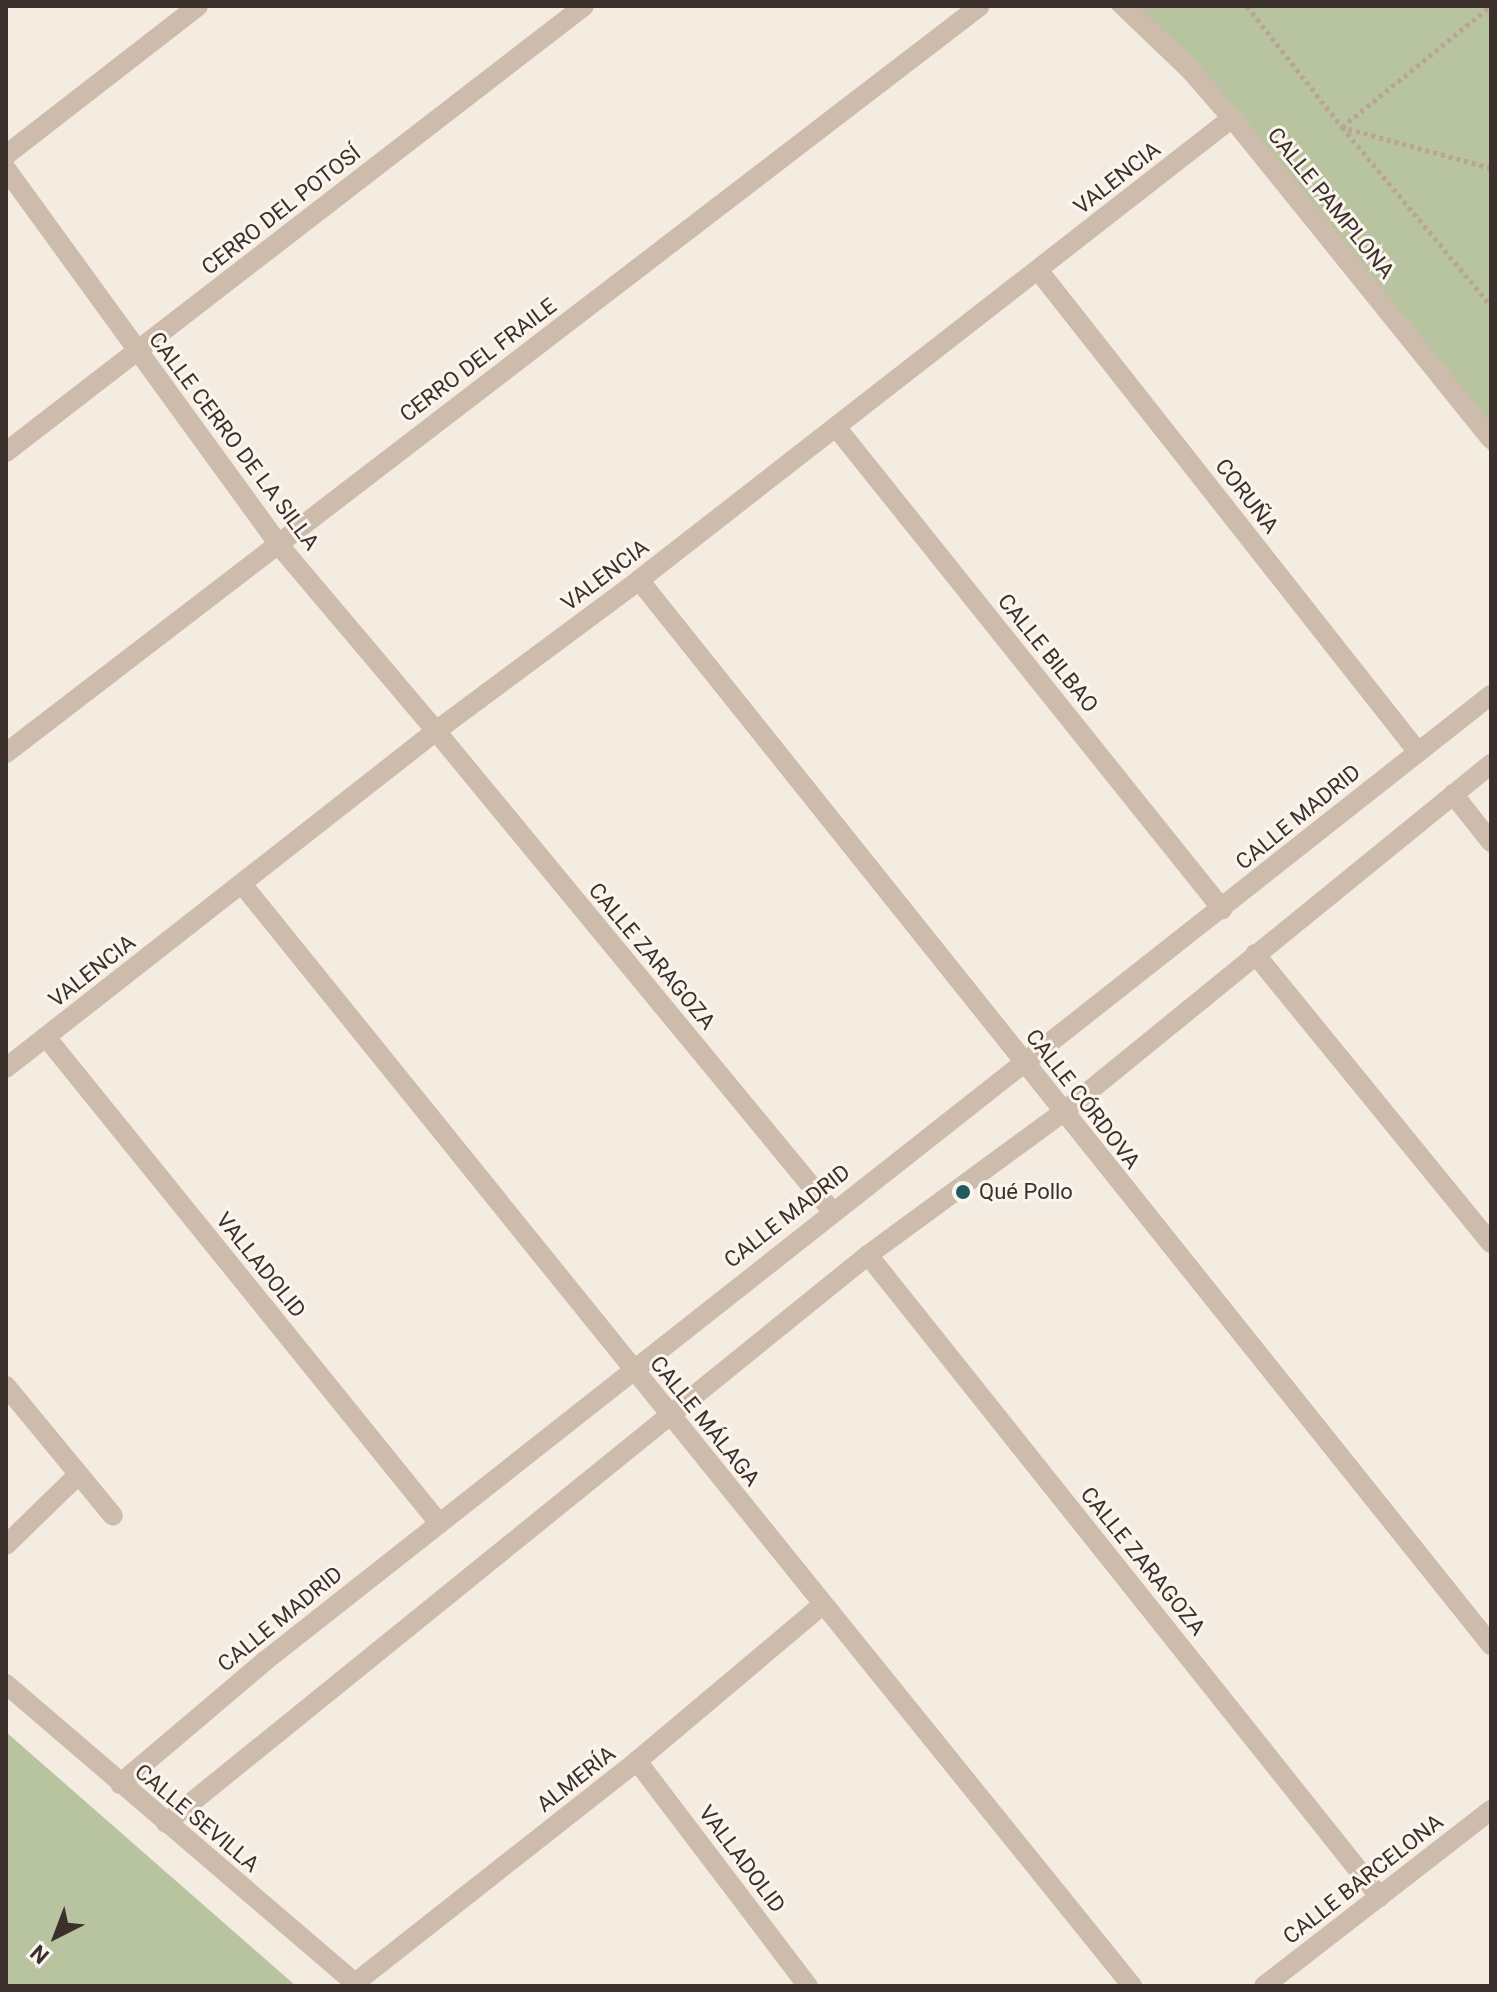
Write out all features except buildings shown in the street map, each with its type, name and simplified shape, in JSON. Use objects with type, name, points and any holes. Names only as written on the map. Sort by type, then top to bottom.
[{"type":"street","points":[[6,155],[198,6]]},
{"type":"street","name":"CERRO DEL POTOSÍ","points":[[6,452],[584,6]]},
{"type":"street","name":"CERRO DEL FRAILE","points":[[6,753],[980,6]]},
{"type":"street","name":"CALLE PAMPLONA","points":[[1124,6],[1185,64],[1232,118],[1491,439]]},
{"type":"street","name":"VALENCIA","points":[[6,1068],[436,731],[639,580],[1232,118]]},
{"type":"street","name":"CALLE CERRO DE LA SILLA","points":[[6,169],[278,544],[436,731]]},
{"type":"street","name":"CORUÑA","points":[[1038,270],[1418,752]]},
{"type":"street","name":"CALLE BILBAO","points":[[836,427],[1222,909]]},
{"type":"street","name":"CALLE CÓRDOVA","points":[[639,580],[1062,1113],[1491,1645]]},
{"type":"street","name":"CALLE MADRID","points":[[120,1784],[265,1661],[832,1211],[1222,909],[1491,695]]},
{"type":"street","name":"CALLE ZARAGOZA","points":[[436,731],[832,1211]]},
{"type":"street","points":[[166,1823],[868,1255],[1062,1113],[1491,764]]},
{"type":"street","points":[[1453,794],[1491,842]]},
{"type":"street","name":"CALLE MÁLAGA","points":[[242,884],[1132,1986]]},
{"type":"street","points":[[1255,954],[1491,1243]]},
{"type":"street","name":"VALLADOLID","points":[[46,1037],[439,1523]]},
{"type":"street","name":"CALLE ZARAGOZA","points":[[868,1255],[1380,1897]]},
{"type":"street","points":[[6,1386],[113,1516]]},
{"type":"street","points":[[6,1545],[77,1476]]},
{"type":"street","name":"ALMERÍA","points":[[356,1985],[637,1761],[822,1605]]},
{"type":"street","name":"CALLE SEVILLA","points":[[6,1684],[356,1985]]},
{"type":"street","name":"VALLADOLID","points":[[637,1761],[808,1986]]},
{"type":"street","name":"CALLE BARCELONA","points":[[1264,1986],[1491,1810]]},
{"type":"path","points":[[1247,6],[1342,127],[1491,306]]},
{"type":"path","points":[[1342,127],[1491,6]]},
{"type":"path","points":[[1342,127],[1491,168]]},
{"type":"path","points":[[1482,296],[1491,289]]},
{"type":"green space","points":[[1109,6],[1491,6],[1491,453],[1207,100]]},
{"type":"green space","points":[[6,1732],[296,1986],[6,1986]]},
{"type":"place","name":"Qué Pollo","points":[[963,1192]]}]
